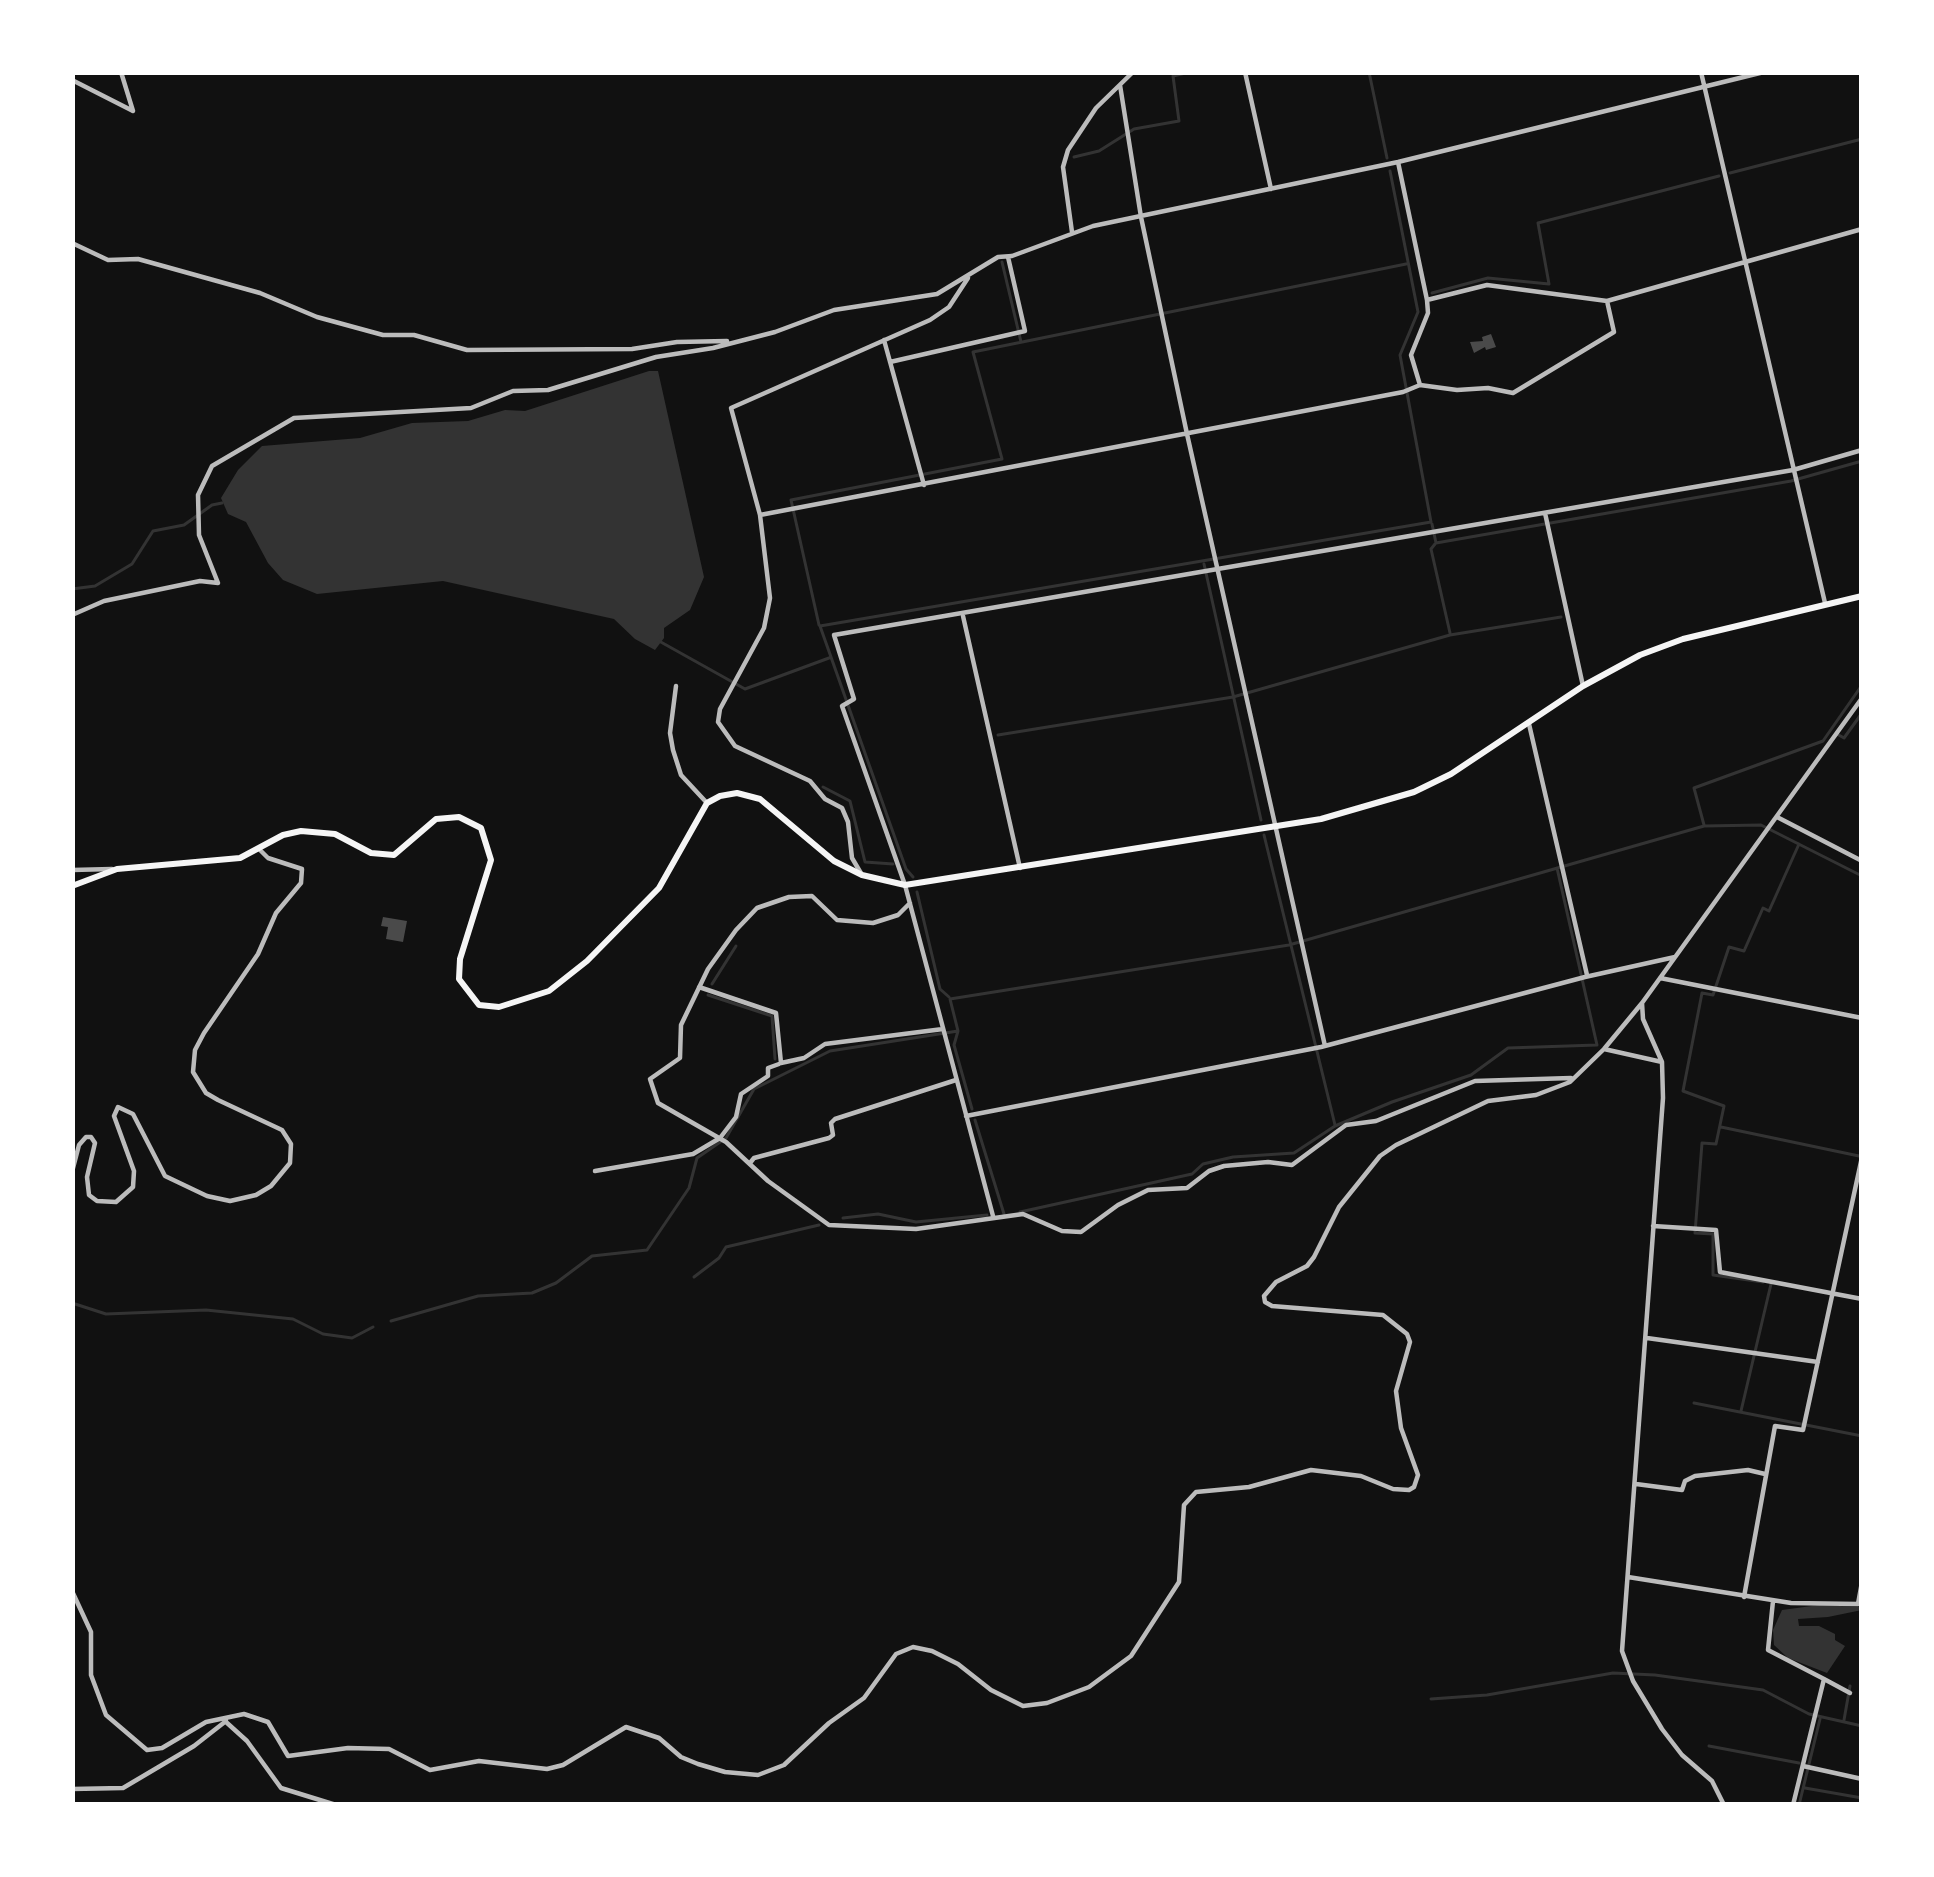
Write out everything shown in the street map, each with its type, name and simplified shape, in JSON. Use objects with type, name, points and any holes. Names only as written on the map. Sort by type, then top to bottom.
[{"type":"main road","points":[[72,886],[117,869],[240,858],[283,836],[319,831],[371,854],[394,855],[436,819],[469,820],[481,829],[491,860],[460,959],[459,979],[479,1005],[499,1007],[549,991],[587,961],[659,888],[707,803],[737,793],[760,799],[834,861],[862,875],[905,885],[1274,826],[1342,814],[1414,792],[1451,774],[1583,686],[1640,655],[1683,639],[1862,596]]},
{"type":"street","points":[[72,80],[133,111],[121,72]]},
{"type":"street","points":[[1072,232],[1063,167],[1068,151],[1096,108],[1133,72]]},
{"type":"street","points":[[1244,72],[1270,189]]},
{"type":"street","points":[[1701,72],[1825,603]]},
{"type":"street","points":[[862,875],[852,858],[842,808],[825,799],[810,782],[735,746],[721,730],[720,709],[764,628],[770,598],[760,515],[731,408],[930,320],[949,307],[981,266],[1072,232],[1398,162],[1764,72]]},
{"type":"street","points":[[1120,85],[1141,217],[1211,566],[1300,938],[1320,1047]]},
{"type":"street","points":[[1398,162],[1428,314],[1412,355],[1420,385]]},
{"type":"street","points":[[1426,300],[1487,285],[1607,301],[1862,229]]},
{"type":"street","points":[[72,243],[109,260],[138,259],[260,293],[383,335],[414,335],[467,350],[632,349],[677,342],[739,341]]},
{"type":"street","points":[[890,362],[1019,332],[1008,257]]},
{"type":"street","points":[[72,615],[104,601],[200,581],[218,583],[199,535],[198,495],[212,466],[294,418],[471,408],[513,392],[548,390],[656,357],[739,341],[834,310],[937,294],[968,278]]},
{"type":"street","points":[[760,515],[1407,392],[1420,385],[1513,393],[1614,332],[1607,301]]},
{"type":"street","points":[[884,339],[924,482]]},
{"type":"street","points":[[993,1216],[905,885],[842,706],[848,703],[834,635],[1211,566],[1546,520],[1795,477],[1862,450]]},
{"type":"street","points":[[1546,520],[1583,686]]},
{"type":"street","points":[[962,614],[1020,868]]},
{"type":"street","points":[[676,686],[670,733],[673,750],[681,775],[707,803]]},
{"type":"street","points":[[72,1592],[91,1632],[91,1675],[106,1715],[140,1748],[161,1748],[194,1727],[244,1714],[268,1722],[288,1756],[348,1748],[389,1749],[430,1770],[479,1761],[547,1769],[618,1731],[637,1728],[659,1738],[681,1757],[744,1775],[784,1765],[864,1698],[905,1648],[932,1651],[1023,1706],[1047,1703],[1089,1687],[1131,1656],[1174,1592],[1179,1582],[1184,1505],[1196,1492],[1249,1487],[1311,1470],[1360,1476],[1394,1489],[1414,1487],[1418,1474],[1401,1428],[1396,1390],[1410,1342],[1408,1334],[1382,1315],[1272,1306],[1264,1296],[1276,1282],[1306,1266],[1357,1182],[1396,1144],[1487,1101],[1536,1095],[1574,1079],[1604,1049],[1862,698]]},
{"type":"street","points":[[1529,724],[1584,977]]},
{"type":"street","points":[[1777,817],[1862,861]]},
{"type":"street","points":[[72,1172],[79,1145],[92,1137],[95,1153],[87,1177],[89,1195],[97,1201],[116,1202],[133,1187],[134,1172],[114,1116],[118,1107],[133,1114],[165,1176],[207,1196],[230,1201],[256,1195],[271,1186],[290,1163],[291,1144],[282,1130],[206,1093],[193,1072],[204,1033],[258,954],[276,913],[301,883],[302,869],[268,858],[260,850]]},
{"type":"street","points":[[72,870],[117,869]]},
{"type":"street","points":[[910,903],[890,919],[859,924],[838,920],[812,896],[772,902],[750,914],[699,987],[681,1025],[680,1058],[650,1078],[658,1103],[723,1140],[829,1226],[916,1229],[993,1216],[1032,1215],[1062,1232],[1081,1232],[1148,1190],[1187,1188],[1224,1166],[1292,1165],[1346,1125],[1376,1121],[1475,1081],[1574,1079]]},
{"type":"street","points":[[966,1116],[1320,1047],[1676,957]]},
{"type":"street","points":[[1660,978],[1862,1018]]},
{"type":"street","points":[[699,987],[776,1013],[781,1063]]},
{"type":"street","points":[[1642,1003],[1642,1019],[1662,1061],[1663,1098],[1622,1651],[1662,1729],[1682,1755],[1712,1781],[1724,1805]]},
{"type":"street","points":[[595,1171],[693,1154],[723,1140],[736,1118],[741,1094],[768,1076],[768,1068],[805,1058],[825,1044],[944,1033]]},
{"type":"street","points":[[1604,1049],[1662,1061]]},
{"type":"street","points":[[750,1163],[754,1157],[829,1138],[836,1119],[956,1080]]},
{"type":"street","points":[[1744,1597],[1775,1426],[1803,1430],[1862,1158]]},
{"type":"street","points":[[1653,1226],[1716,1230],[1720,1272],[1862,1299]]},
{"type":"street","points":[[1647,1338],[1818,1362]]},
{"type":"street","points":[[1636,1484],[1682,1490],[1684,1480],[1695,1476],[1748,1470],[1767,1474]]},
{"type":"street","points":[[1628,1577],[1774,1601],[1858,1604],[1862,1582]]},
{"type":"street","points":[[1774,1601],[1768,1650],[1848,1692]]},
{"type":"street","points":[[1792,1805],[1806,1766],[1824,1679]]},
{"type":"street","points":[[72,1789],[123,1788],[194,1746],[223,1720]]},
{"type":"street","points":[[223,1720],[247,1741],[281,1788],[335,1805]]},
{"type":"street","points":[[1806,1766],[1862,1780]]},
{"type":"shaded area","points":[[658,371],[704,577],[690,610],[664,628],[664,638],[655,650],[614,619],[443,581],[317,594],[283,580],[246,522],[228,514],[221,498],[238,470],[262,446],[360,438],[412,423],[468,421],[505,410],[525,411]]},
{"type":"shaded area","points":[[1819,1605],[1862,1607],[1798,1619],[1799,1626],[1819,1626],[1845,1646],[1827,1673],[1788,1658],[1774,1645],[1773,1630],[1782,1610]]},
{"type":"building","points":[[1491,334],[1496,347],[1474,353],[1470,342],[1483,341],[1482,337]]},
{"type":"building","points":[[383,917],[407,921],[403,942],[386,939],[388,927],[381,926]]},
{"type":"waterway","points":[[1074,157],[1099,151],[1134,129],[1179,121],[1173,76],[1190,72]]},
{"type":"waterway","points":[[1369,72],[1387,158]]},
{"type":"waterway","points":[[1730,173],[1862,139]]},
{"type":"waterway","points":[[913,877],[906,869],[820,626],[1431,522],[1400,355],[1418,312],[1390,171]]},
{"type":"waterway","points":[[1432,293],[1488,278],[1549,284],[1538,223],[1719,176]]},
{"type":"waterway","points":[[1002,262],[1021,342]]},
{"type":"waterway","points":[[819,625],[791,500],[1002,459],[973,352],[1406,264]]},
{"type":"waterway","points":[[1432,524],[1436,543],[1791,481],[1862,461]]},
{"type":"waterway","points":[[72,589],[95,586],[132,564],[153,531],[184,525],[222,503]]},
{"type":"waterway","points":[[1435,544],[1431,549],[1450,633]]},
{"type":"waterway","points":[[1204,564],[1261,820]]},
{"type":"waterway","points":[[998,735],[1233,697],[1450,635],[1561,617]]},
{"type":"waterway","points":[[659,641],[745,689],[829,658]]},
{"type":"waterway","points":[[1704,825],[1694,788],[1823,741],[1862,685]]},
{"type":"waterway","points":[[1837,734],[1844,738],[1862,713]]},
{"type":"waterway","points":[[823,787],[850,801],[865,862],[893,864]]},
{"type":"waterway","points":[[391,1321],[478,1296],[532,1293],[556,1283],[592,1256],[647,1250],[689,1188],[697,1158],[726,1138],[754,1089],[830,1051],[958,1031],[950,999],[1289,945],[1704,826],[1761,825],[1862,876]]},
{"type":"waterway","points":[[1264,835],[1335,1125]]},
{"type":"waterway","points":[[1763,1282],[1713,1275],[1713,1234],[1695,1233],[1702,1143],[1716,1144],[1724,1106],[1683,1091],[1702,993],[1713,995],[1729,947],[1744,951],[1763,908],[1769,911],[1799,844]]},
{"type":"waterway","points":[[1020,1212],[1192,1174],[1203,1164],[1233,1157],[1294,1153],[1335,1126],[1471,1075],[1508,1048],[1597,1045],[1557,868]]},
{"type":"waterway","points":[[917,892],[940,989],[949,997]]},
{"type":"waterway","points":[[712,984],[736,946]]},
{"type":"waterway","points":[[708,995],[772,1016],[775,1059]]},
{"type":"waterway","points":[[958,1031],[954,1045],[972,1109]]},
{"type":"waterway","points":[[975,1120],[1004,1214]]},
{"type":"waterway","points":[[1721,1127],[1859,1156]]},
{"type":"waterway","points":[[843,1218],[878,1214],[916,1222],[987,1215]]},
{"type":"waterway","points":[[694,1277],[726,1247],[819,1225]]},
{"type":"waterway","points":[[1741,1411],[1771,1284]]},
{"type":"waterway","points":[[72,1303],[106,1314],[206,1310],[293,1319],[323,1334],[352,1338],[373,1327]]},
{"type":"waterway","points":[[1694,1403],[1862,1436]]},
{"type":"waterway","points":[[1431,1699],[1487,1695],[1613,1673],[1655,1675],[1763,1690],[1809,1714],[1862,1726]]},
{"type":"waterway","points":[[1844,1720],[1850,1686]]},
{"type":"waterway","points":[[1799,1805],[1820,1719]]},
{"type":"waterway","points":[[1709,1746],[1799,1763]]},
{"type":"waterway","points":[[1805,1788],[1862,1798]]}]
